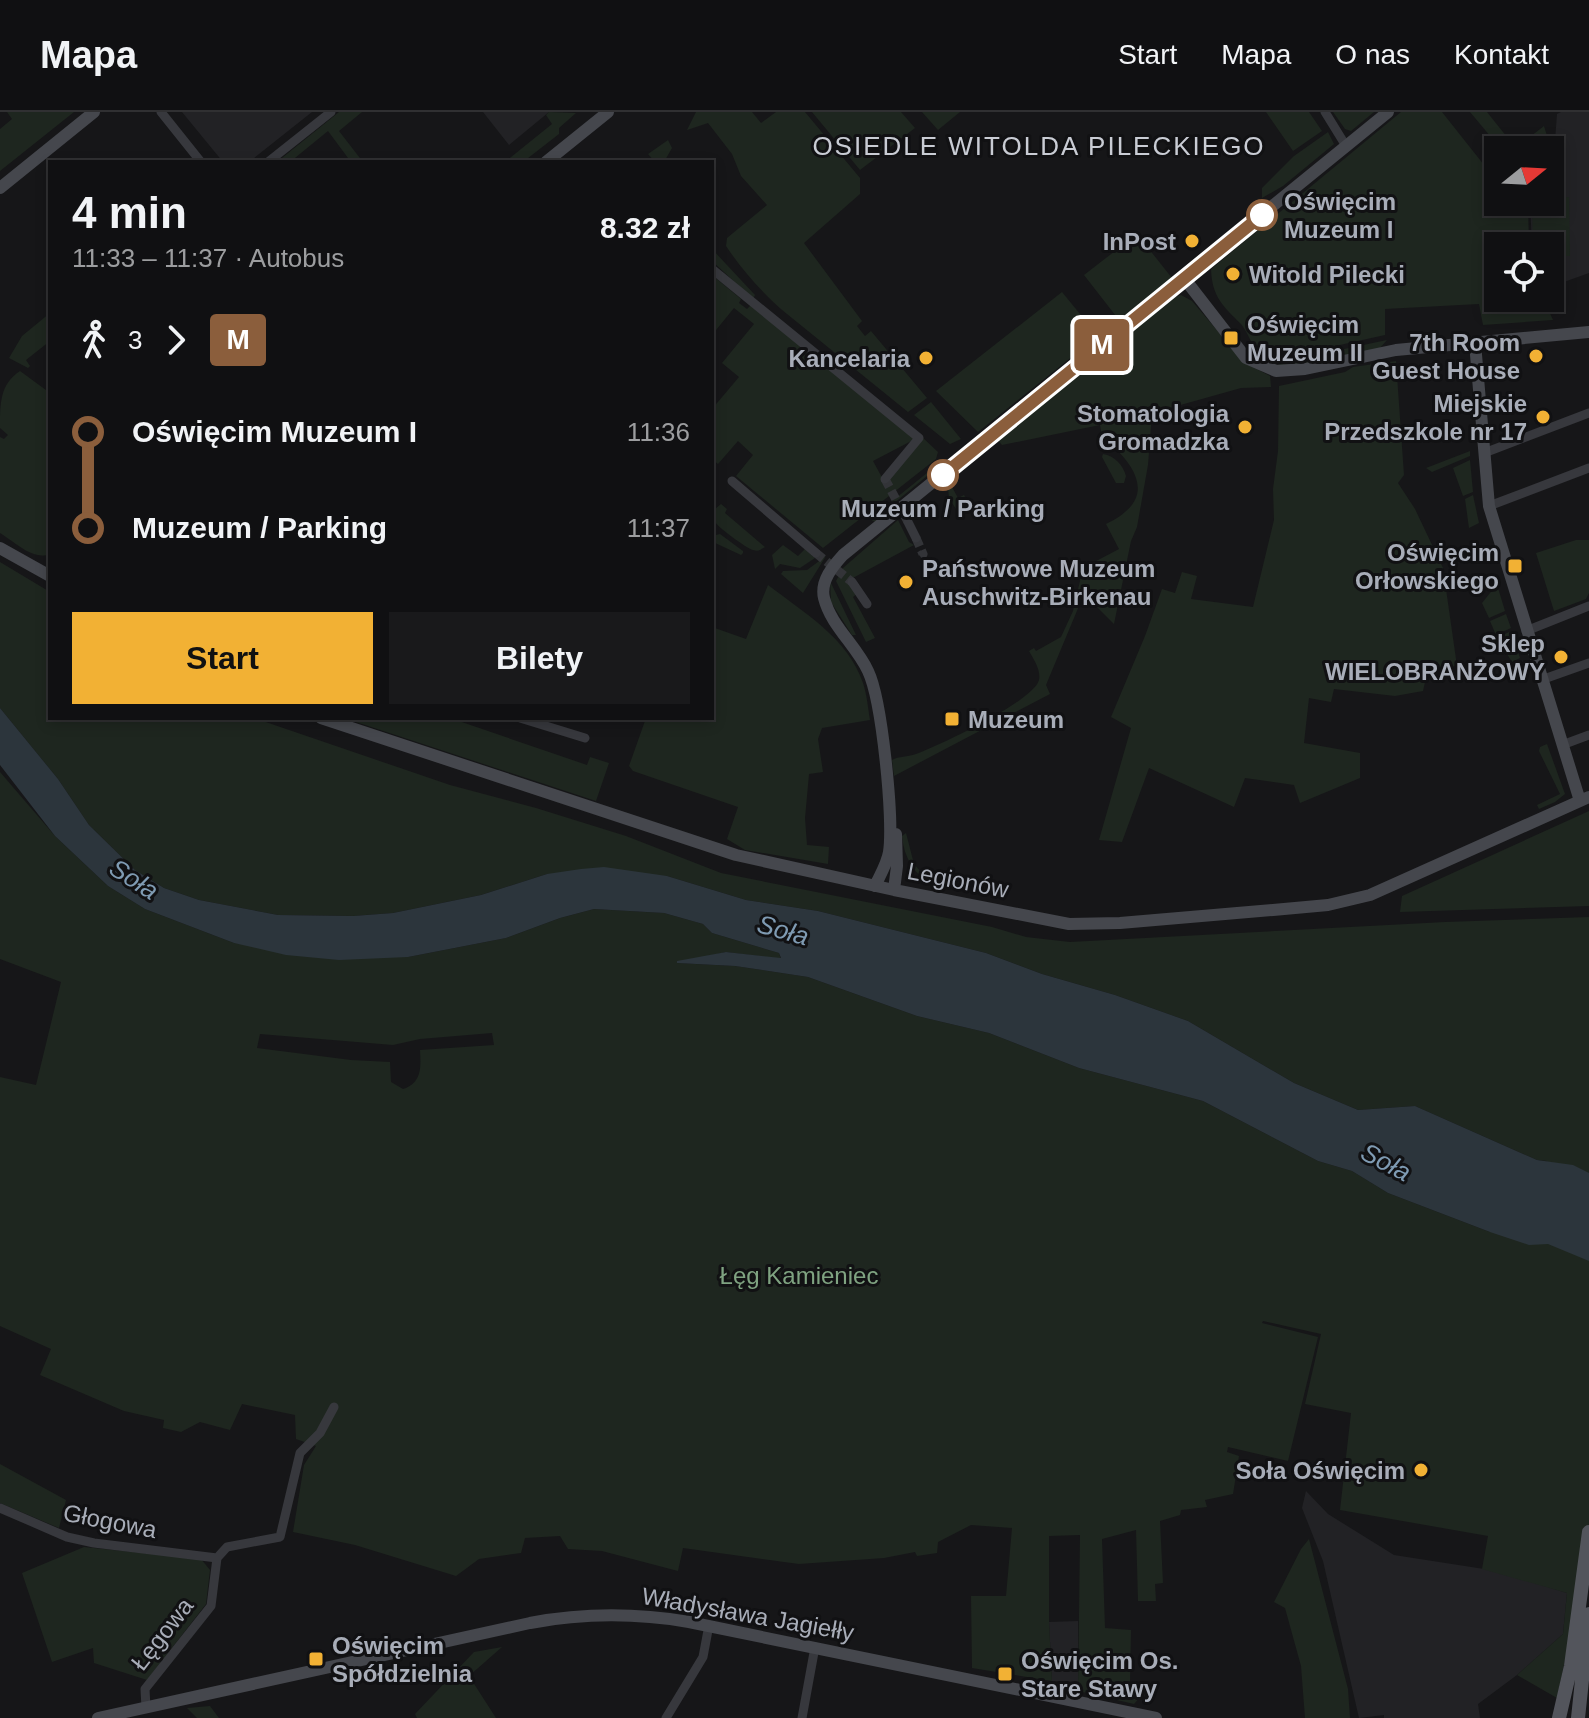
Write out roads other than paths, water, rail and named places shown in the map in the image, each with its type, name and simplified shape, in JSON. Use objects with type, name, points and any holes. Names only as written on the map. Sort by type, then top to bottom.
[{"type":"main road","points":[[1578,1718],[1577,1668],[1589,1532]]},
{"type":"main road","points":[[1567,1718],[1589,1614]]},
{"type":"main road","points":[[1559,1718],[1577,1668]]},
{"type":"main road","points":[[1577,1668],[1585,1718]]},
{"type":"street","points":[[0,188],[94,112]]},
{"type":"street","points":[[161,112],[199,160]]},
{"type":"street","points":[[271,160],[331,112]]},
{"type":"street","points":[[1325,112],[1346,146]]},
{"type":"street","points":[[894,890],[897,847],[875,690],[868,671],[830,613],[824,597],[830,571],[843,555],[1388,112]]},
{"type":"street","points":[[548,160],[600,115]]},
{"type":"street","points":[[714,271],[919,438],[885,479]]},
{"type":"street","points":[[1184,278],[1246,358],[1270,369],[1287,372],[1396,350],[1589,332]]},
{"type":"street","points":[[1475,343],[1489,506],[1562,745],[1584,799]]},
{"type":"street","points":[[1484,453],[1589,413]]},
{"type":"street","points":[[1489,506],[1589,468]]},
{"type":"street","points":[[732,481],[816,553]]},
{"type":"street","points":[[908,522],[916,538]]},
{"type":"street","points":[[0,548],[48,572]]},
{"type":"street","points":[[852,582],[867,604]]},
{"type":"street","points":[[1526,631],[1589,606]]},
{"type":"street","points":[[1541,680],[1589,663]]},
{"type":"street","name":"Legionów","points":[[327,720],[722,851],[894,890],[1069,924],[1120,923],[1328,905],[1370,895],[1584,799]]},
{"type":"street","points":[[526,720],[585,738]]},
{"type":"street","points":[[1562,745],[1589,735]]},
{"type":"street","points":[[875,886],[889,852],[886,783]]},
{"type":"street","points":[[217,1558],[227,1547],[280,1537],[300,1453],[320,1433],[334,1407]]},
{"type":"street","name":"Głogowa","points":[[0,1508],[67,1537],[217,1558]]},
{"type":"street","name":"Łęgowa","points":[[146,1708],[145,1689],[211,1606],[217,1558]]},
{"type":"street","name":"Władysława Jagiełły","points":[[98,1718],[561,1618],[622,1615],[709,1625],[1130,1716],[1156,1718]]},
{"type":"street","points":[[666,1718],[703,1657],[709,1625]]},
{"type":"street","points":[[814,1718],[802,1717],[815,1647]]},
{"type":"water","name":"Soła","points":[[0,708],[58,779],[89,825],[135,870],[164,888],[199,900],[278,915],[353,916],[393,913],[481,895],[547,874],[604,867],[667,876],[746,900],[818,911],[986,953],[1188,1021],[1294,1083],[1358,1110],[1415,1106],[1537,1160],[1573,1165],[1589,1173],[1589,1261],[1548,1244],[1529,1245],[1490,1232],[1388,1193],[1352,1171],[1318,1161],[1203,1101],[1079,1068],[989,1033],[917,1016],[808,977],[735,966],[677,963],[726,952],[781,958],[779,953],[712,933],[703,924],[664,913],[594,909],[506,938],[408,957],[339,960],[286,955],[234,943],[145,909],[108,886],[55,836],[0,765]]},
{"type":"tunnel","points":[[885,479],[908,522]]},
{"type":"tunnel","points":[[916,538],[923,554],[920,556]]},
{"type":"tunnel","points":[[816,553],[852,582]]},
{"type":"place","name":"Oświęcim Muzeum I","points":[[1262,215]]},
{"type":"place","name":"InPost","points":[[1192,241]]},
{"type":"place","name":"Witold Pilecki","points":[[1233,274]]},
{"type":"place","name":"Oświęcim Muzeum II","points":[[1231,338]]},
{"type":"place","name":"7th Room Guest House","points":[[1536,356]]},
{"type":"place","name":"Kancelaria","points":[[926,358]]},
{"type":"place","name":"Miejskie Przedszkole nr 17","points":[[1543,417]]},
{"type":"place","name":"Stomatologia Gromadzka","points":[[1245,427]]},
{"type":"place","name":"Muzeum / Parking","points":[[943,475]]},
{"type":"place","name":"Oświęcim Orłowskiego","points":[[1515,566]]},
{"type":"place","name":"Państwowe Muzeum Auschwitz-Birkenau","points":[[906,582]]},
{"type":"place","name":"Sklep WIELOBRANŻOWY","points":[[1561,657]]},
{"type":"place","name":"Muzeum","points":[[952,719]]},
{"type":"place","name":"Soła Oświęcim","points":[[1421,1470]]},
{"type":"place","name":"Oświęcim Spółdzielnia","points":[[316,1659]]},
{"type":"place","name":"Oświęcim Os. Stare Stawy","points":[[1005,1674]]},
{"type":"district","name":"OSIEDLE WITOLDA PILECKIEGO","points":[[1039,146]]},
{"type":"park label","name":"Łęg Kamieniec","points":[[799,1275]]}]
